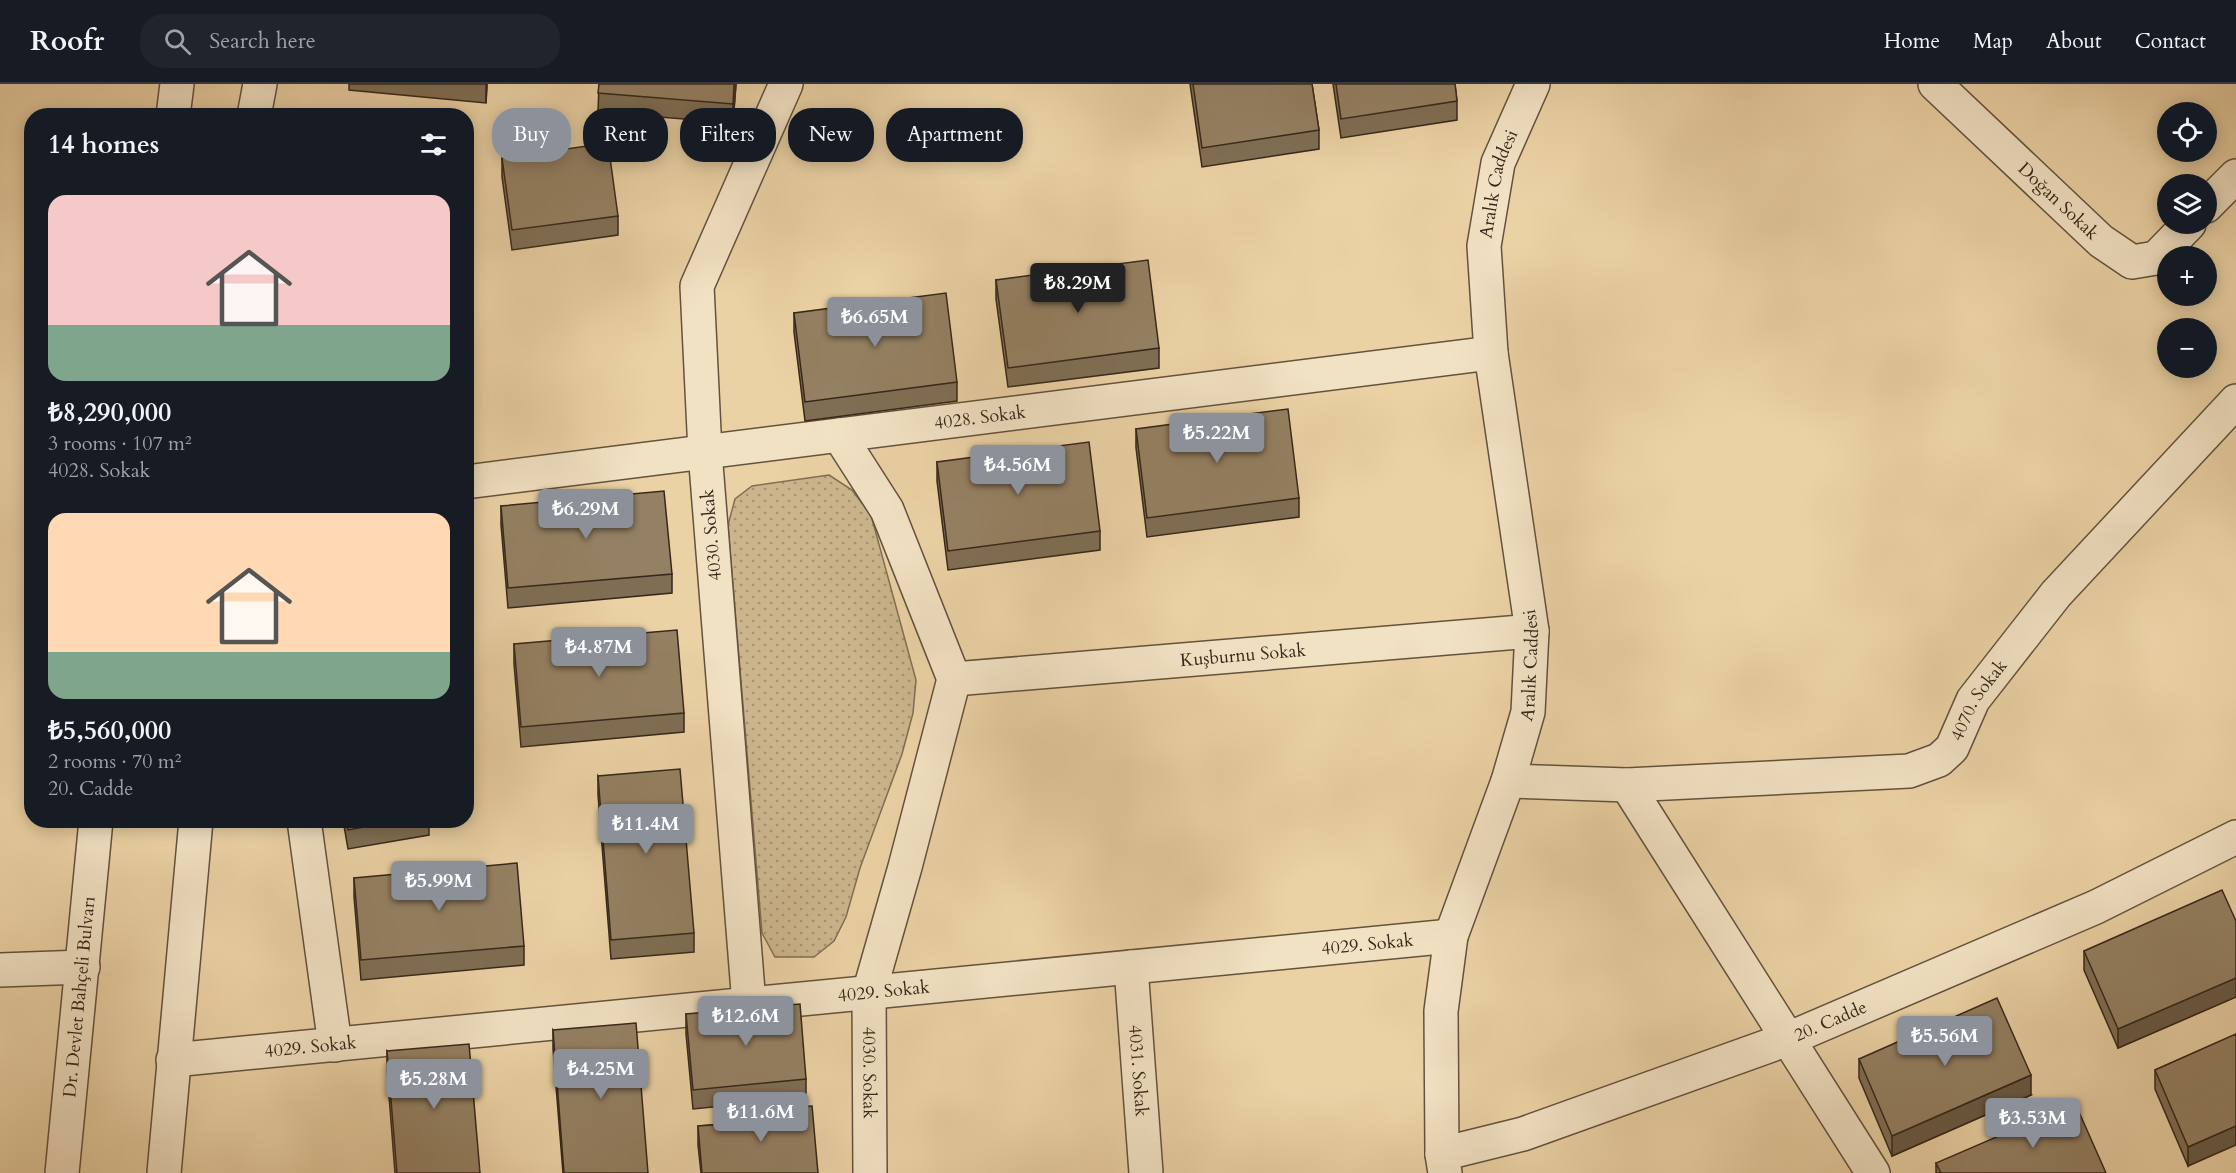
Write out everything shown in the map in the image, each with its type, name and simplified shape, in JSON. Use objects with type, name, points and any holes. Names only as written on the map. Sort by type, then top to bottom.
[{"type":"street","points":[[174,108],[177,84]]},
{"type":"street","points":[[256,108],[260,84]]},
{"type":"street","name":"4030. Sokak","points":[[749,1004],[705,452],[697,286],[786,84]]},
{"type":"street","name":"Aralık Caddesi","points":[[1444,1163],[1441,1011],[1451,936],[1508,781],[1528,712],[1532,631],[1491,352],[1484,246],[1498,163],[1533,84]]},
{"type":"street","name":"Doğan Sokak","points":[[1935,84],[2101,241],[2132,262],[2156,258],[2179,234]]},
{"type":"street","points":[[2217,195],[2236,176]]},
{"type":"street","name":"4028. Sokak","points":[[474,481],[1491,352]]},
{"type":"street","name":"4070. Sokak","points":[[1508,781],[1627,785],[1909,771],[1939,760],[1952,748],[1973,700],[2056,594],[2236,401]]},
{"type":"street","points":[[839,435],[887,510],[954,679]]},
{"type":"street","name":"Kuşburnu Sokak","points":[[954,679],[1532,631]]},
{"type":"street","name":"4030. Sokak","points":[[870,1173],[869,993],[905,867],[954,679]]},
{"type":"street","points":[[1627,785],[1873,1173]]},
{"type":"street","name":"Dr. Devlet Bahçeli Bulvarı","points":[[62,1173],[95,828]]},
{"type":"street","points":[[164,1173],[195,828]]},
{"type":"street","points":[[305,828],[335,1045]]},
{"type":"street","name":"20. Cadde","points":[[1444,1163],[1788,1040],[2096,907],[2236,837]]},
{"type":"street","name":"4029. Sokak","points":[[173,1060],[1451,936]]},
{"type":"street","points":[[0,970],[83,967]]},
{"type":"street","name":"4031. Sokak","points":[[1131,967],[1146,1173]]},
{"type":"shaded area","points":[[829,475],[852,490],[871,515],[916,680],[913,713],[902,754],[860,868],[846,917],[834,941],[814,957],[775,957],[762,933],[728,525],[735,499],[752,486]]},
{"type":"building","points":[[599,84],[734,84],[733,104],[598,93]]},
{"type":"building","points":[[1193,84],[1312,84],[1319,130],[1202,148]]},
{"type":"building","points":[[1336,84],[1455,84],[1457,101],[1341,119]]},
{"type":"building","points":[[583,147],[583,162],[611,162],[618,216],[512,230],[503,162],[571,162],[571,148]]},
{"type":"building","points":[[1148,260],[1159,348],[1008,368],[996,280]]},
{"type":"building","points":[[946,293],[957,382],[805,402],[794,313]]},
{"type":"building","points":[[1288,409],[1299,498],[1147,518],[1136,429]]},
{"type":"building","points":[[1089,442],[1100,531],[948,551],[937,462]]},
{"type":"building","points":[[664,491],[672,574],[508,588],[501,506]]},
{"type":"building","points":[[677,630],[684,713],[521,727],[514,644]]},
{"type":"building","points":[[680,769],[694,933],[611,940],[598,776]]},
{"type":"building","points":[[517,863],[524,946],[361,960],[354,878]]},
{"type":"building","points":[[2222,890],[2236,921],[2236,978],[2118,1029],[2084,951]]},
{"type":"building","points":[[1997,998],[2031,1075],[1892,1136],[1859,1059]]},
{"type":"building","points":[[800,1004],[806,1079],[693,1090],[686,1014]]},
{"type":"building","points":[[636,1023],[648,1173],[564,1173],[553,1030]]},
{"type":"building","points":[[2236,1034],[2236,1126],[2188,1147],[2155,1070]]},
{"type":"building","points":[[469,1044],[480,1173],[397,1173],[387,1051]]},
{"type":"building","points":[[2075,1103],[2106,1173],[1941,1173],[1936,1163]]},
{"type":"building","points":[[812,1106],[818,1173],[702,1173],[698,1126],[739,1123],[739,1112]]}]
